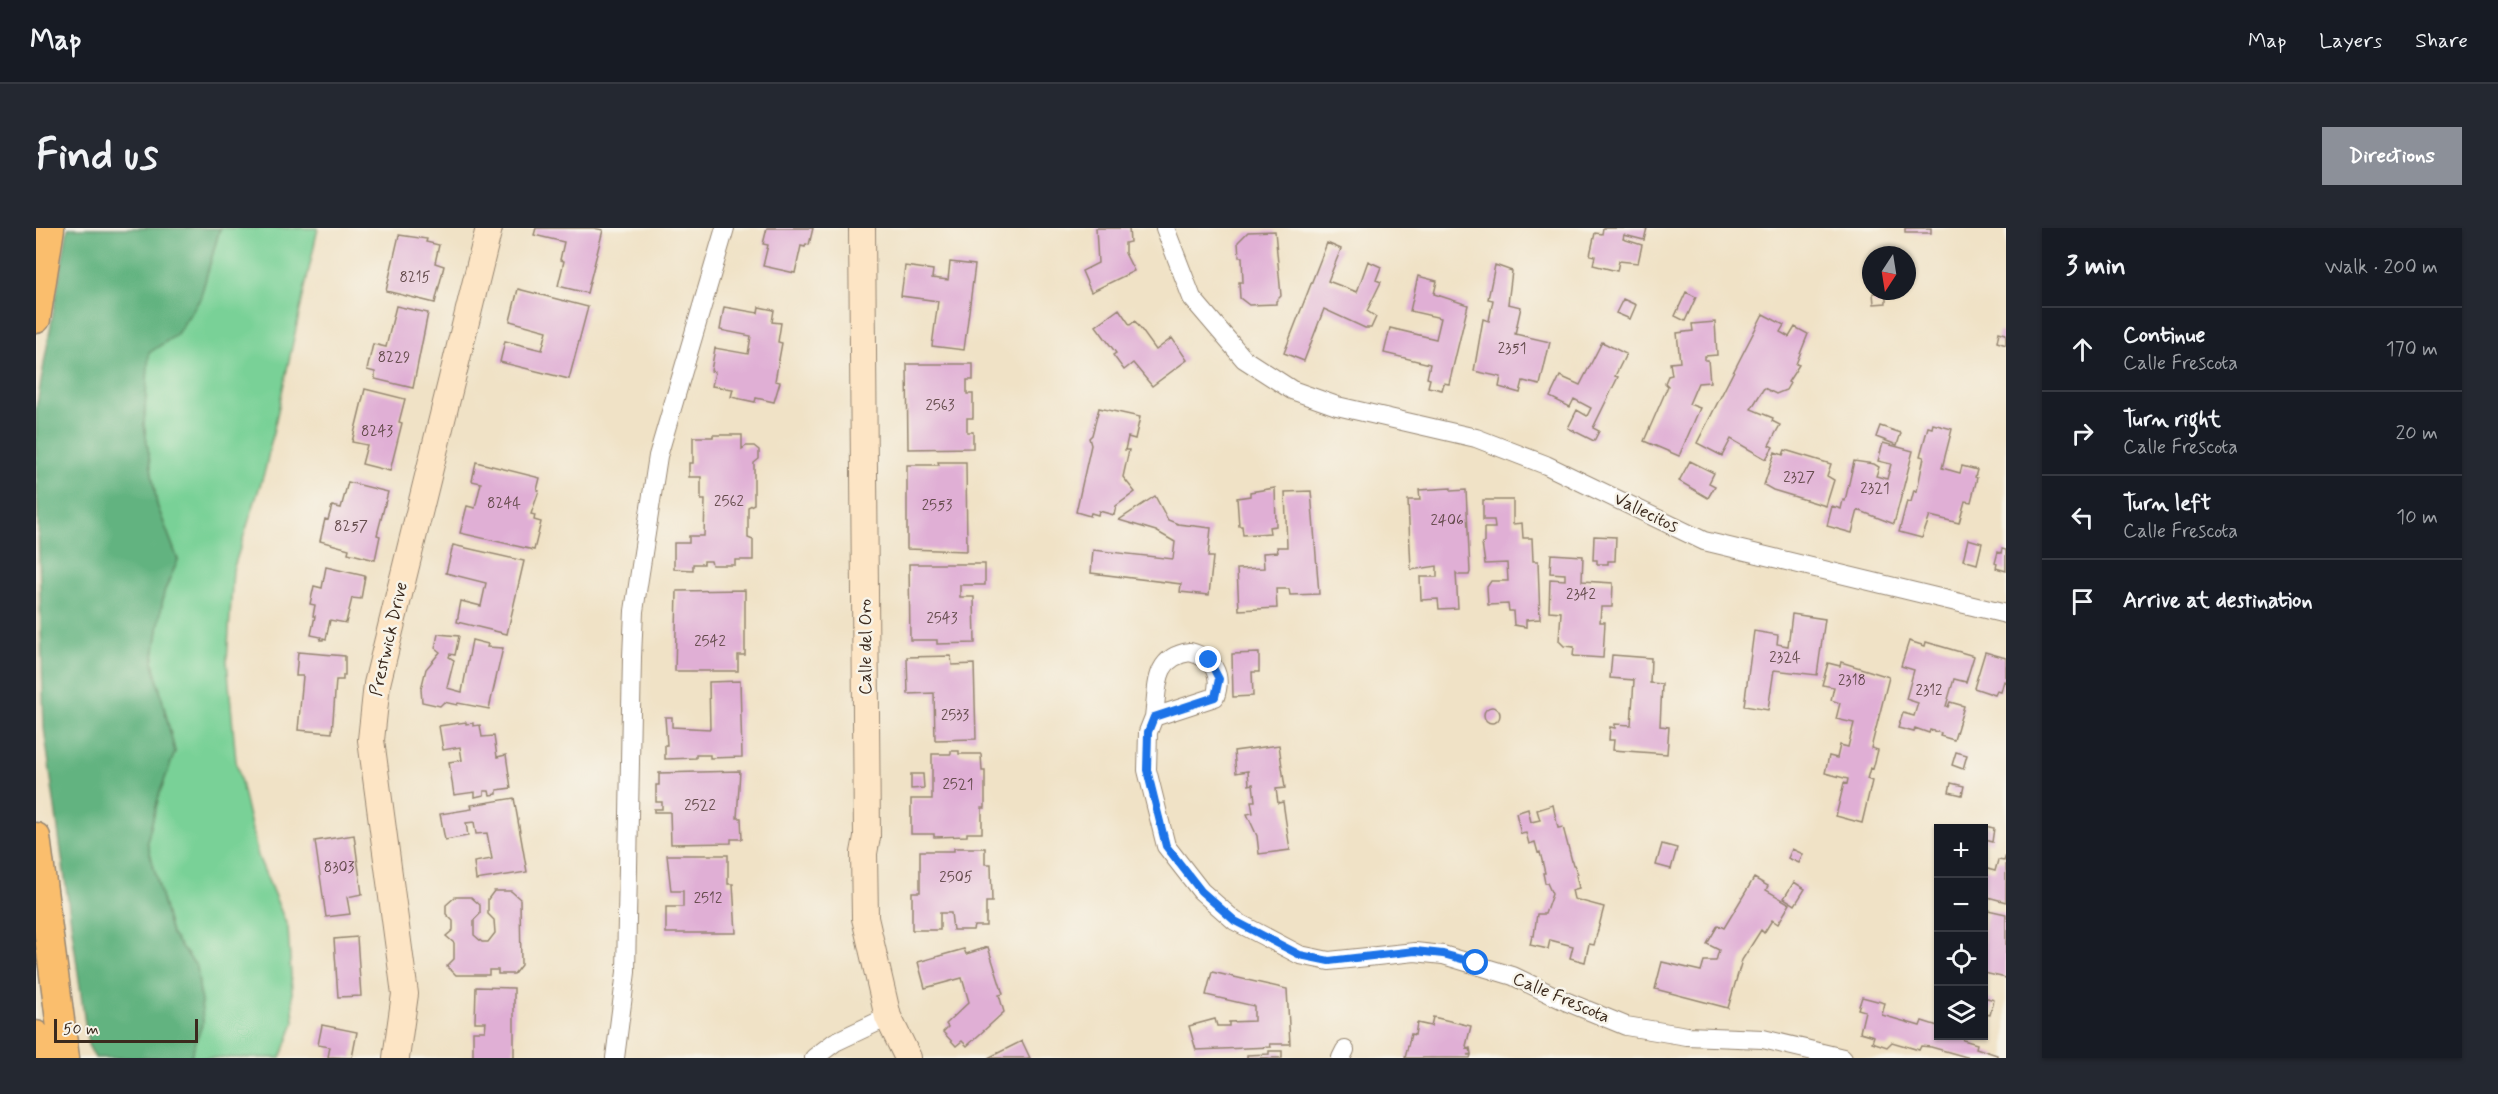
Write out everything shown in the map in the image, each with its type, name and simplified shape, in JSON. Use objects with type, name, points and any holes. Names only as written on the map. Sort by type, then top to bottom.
[{"type":"main road","points":[[36,319],[50,228]]},
{"type":"main road","points":[[36,837],[65,1058]]},
{"type":"main road","points":[[36,1035],[39,1058]]},
{"type":"street","name":"Prestwick Drive","points":[[396,1058],[405,994],[371,740],[376,684],[489,228]]},
{"type":"street","points":[[615,1058],[626,972],[634,611],[658,456],[725,228]]},
{"type":"street","name":"Calle del Oro","points":[[862,228],[867,837],[864,853],[865,918],[888,1017],[908,1058]]},
{"type":"street","name":"Vallecitos","points":[[1165,228],[1192,298],[1244,359],[1292,390],[1337,406],[1476,438],[1546,465],[1704,541],[2006,614]]},
{"type":"street","name":"Calle Frescota","points":[[1154,717],[1148,732],[1147,770],[1166,846],[1201,891],[1235,921],[1300,955],[1329,961],[1415,951],[1443,954],[1513,976],[1565,1001],[1626,1026],[1687,1036],[1763,1040],[1843,1058]]},
{"type":"street","points":[[814,1058],[836,1042],[888,1017]]},
{"type":"green space","points":[[68,228],[220,228],[200,299],[176,335],[149,353],[144,424],[157,505],[178,560],[164,592],[153,662],[175,752],[160,792],[147,841],[171,934],[197,967],[203,1022],[190,1058],[95,1058],[88,1045],[44,728],[36,450],[36,409]]},
{"type":"green space","points":[[220,228],[318,228],[265,470],[233,570],[227,661],[236,761],[258,856],[288,928],[294,1023],[281,1058],[190,1058],[203,1022],[197,967],[171,934],[147,841],[160,792],[175,752],[153,662],[164,592],[178,560],[157,505],[144,424],[148,353],[176,335],[200,299]]},
{"type":"building","points":[[536,228],[603,230],[587,293],[558,286],[564,261],[560,260],[564,242],[534,235]]},
{"type":"building","points":[[767,228],[813,228],[809,245],[801,246],[795,273],[763,266],[768,245],[763,244]]},
{"type":"building","points":[[1096,228],[1129,228],[1130,242],[1125,243],[1125,253],[1134,271],[1091,292],[1082,271],[1098,263]]},
{"type":"building","points":[[1603,228],[1647,228],[1644,240],[1624,235],[1623,239],[1642,245],[1638,263],[1619,261],[1617,271],[1593,265],[1595,256],[1590,255],[1595,233],[1602,234]]},
{"type":"building","points":[[1905,228],[1931,228],[1931,233],[1905,233]]},
{"type":"building","points":[[1275,231],[1281,296],[1276,304],[1249,305],[1240,298],[1239,282],[1243,282],[1242,257],[1239,257],[1238,242],[1248,232]]},
{"type":"building","points":[[399,235],[427,239],[426,242],[439,245],[435,263],[444,266],[435,303],[386,291]]},
{"type":"building","points":[[1327,243],[1341,249],[1328,281],[1357,292],[1368,261],[1381,267],[1376,280],[1381,282],[1367,311],[1376,317],[1371,328],[1365,328],[1324,309],[1304,361],[1284,353]]},
{"type":"building","points":[[950,262],[975,265],[964,350],[932,346],[938,301],[901,296],[905,266],[933,270],[932,278],[948,280]]},
{"type":"building","points":[[1495,265],[1512,271],[1508,304],[1521,307],[1515,334],[1550,342],[1540,385],[1523,381],[1520,393],[1499,387],[1501,377],[1474,371],[1483,319],[1489,321],[1493,300],[1488,299]]},
{"type":"building","points":[[1418,276],[1437,281],[1434,294],[1468,305],[1449,384],[1444,383],[1442,390],[1428,387],[1430,364],[1384,353],[1390,328],[1436,339],[1441,318],[1410,311]]},
{"type":"building","points":[[518,289],[588,307],[569,379],[500,362],[505,341],[542,350],[547,331],[510,321]]},
{"type":"building","points":[[1686,292],[1696,297],[1685,321],[1675,316]]},
{"type":"building","points":[[1623,299],[1636,305],[1630,319],[1616,313]]},
{"type":"building","points":[[1874,300],[1886,300],[1886,303],[1874,304]]},
{"type":"building","points":[[396,306],[428,313],[413,388],[375,379],[375,372],[367,370],[373,344],[386,347]]},
{"type":"building","points":[[724,307],[758,313],[759,307],[774,310],[772,322],[781,323],[778,342],[782,343],[775,381],[780,382],[774,402],[756,398],[755,402],[731,397],[733,389],[712,386],[715,372],[711,371],[715,348],[748,354],[751,336],[720,330]]},
{"type":"building","points":[[1119,309],[1130,325],[1135,321],[1156,350],[1172,338],[1187,360],[1152,386],[1133,363],[1124,370],[1113,355],[1116,353],[1096,326]]},
{"type":"building","points":[[1763,314],[1784,325],[1780,332],[1789,337],[1795,327],[1808,334],[1796,364],[1799,365],[1788,382],[1790,383],[1786,390],[1776,394],[1764,388],[1751,409],[1773,418],[1772,421],[1780,425],[1769,445],[1773,447],[1766,459],[1731,439],[1722,456],[1697,443]]},
{"type":"building","points":[[1715,322],[1717,355],[1705,356],[1705,360],[1708,360],[1710,382],[1698,383],[1689,404],[1700,408],[1679,456],[1644,441],[1668,386],[1665,383],[1668,376],[1672,375],[1670,363],[1680,362],[1677,333],[1693,331],[1692,324]]},
{"type":"building","points":[[1999,332],[2006,334],[2006,345],[1997,342]]},
{"type":"building","points":[[1602,342],[1626,354],[1615,376],[1618,377],[1593,428],[1599,431],[1594,441],[1568,428],[1577,410],[1587,416],[1591,408],[1574,399],[1570,407],[1550,397],[1560,376],[1580,385]]},
{"type":"building","points":[[907,364],[973,364],[973,380],[967,380],[967,394],[973,394],[973,418],[967,418],[967,432],[973,432],[973,448],[908,449]]},
{"type":"building","points":[[365,389],[405,399],[399,422],[402,423],[390,471],[362,464],[367,445],[352,442]]},
{"type":"building","points":[[1099,408],[1140,417],[1135,439],[1128,437],[1125,450],[1129,450],[1123,477],[1135,492],[1116,506],[1114,515],[1099,511],[1098,515],[1091,513],[1090,516],[1076,512],[1091,445],[1089,438],[1092,435]]},
{"type":"building","points":[[1933,424],[1952,429],[1942,468],[1960,473],[1962,466],[1977,470],[1975,477],[1977,478],[1971,502],[1965,501],[1959,523],[1930,516],[1922,538],[1899,532],[1907,501],[1911,502],[1914,490],[1917,491],[1924,457],[1920,456],[1928,427],[1932,428]]},
{"type":"building","points":[[1880,426],[1901,433],[1897,445],[1876,437]]},
{"type":"building","points":[[713,435],[742,435],[742,449],[746,446],[754,446],[759,450],[759,459],[754,463],[754,504],[748,507],[748,538],[753,540],[753,560],[735,560],[735,565],[712,565],[711,561],[704,561],[704,564],[693,564],[693,570],[674,569],[674,543],[689,543],[689,536],[704,536],[705,500],[701,500],[701,477],[689,477],[689,463],[693,463],[693,437],[713,437]]},
{"type":"building","points":[[1883,443],[1913,451],[1894,524],[1858,510],[1852,533],[1827,526],[1832,506],[1841,509],[1843,500],[1845,501],[1854,461],[1874,464],[1879,467],[1876,476],[1887,479],[1891,464],[1878,461]]},
{"type":"building","points":[[1785,450],[1831,464],[1827,476],[1834,480],[1826,506],[1773,490],[1764,485],[1775,452],[1783,455]]},
{"type":"building","points":[[1690,461],[1714,473],[1709,483],[1715,486],[1708,498],[1679,481]]},
{"type":"building","points":[[476,462],[540,478],[537,490],[539,491],[531,514],[535,515],[534,520],[541,522],[534,550],[460,533],[467,506],[475,508],[481,483],[472,481]]},
{"type":"building","points":[[938,462],[966,462],[967,551],[907,549],[907,465],[939,465]]},
{"type":"building","points":[[348,482],[388,492],[377,535],[380,536],[375,560],[348,553],[349,549],[320,541],[325,519],[328,520],[332,506],[341,508]]},
{"type":"building","points":[[1275,488],[1276,526],[1269,527],[1270,533],[1243,535],[1242,526],[1239,526],[1237,498],[1250,496],[1250,492]]},
{"type":"building","points":[[1451,488],[1451,491],[1466,490],[1470,572],[1469,575],[1456,573],[1458,608],[1439,609],[1438,599],[1421,600],[1420,577],[1437,577],[1437,566],[1411,570],[1408,500],[1420,500],[1419,490]]},
{"type":"building","points":[[1311,491],[1319,594],[1290,595],[1289,589],[1276,589],[1277,608],[1239,610],[1237,569],[1264,568],[1263,553],[1278,552],[1277,547],[1287,547],[1285,492]]},
{"type":"building","points":[[1155,496],[1168,520],[1178,524],[1211,528],[1208,557],[1213,557],[1209,595],[1180,592],[1181,584],[1091,573],[1093,550],[1173,559],[1175,542],[1156,531],[1119,520]]},
{"type":"building","points":[[1483,500],[1513,500],[1513,524],[1522,523],[1523,538],[1532,538],[1533,561],[1538,561],[1540,619],[1526,620],[1526,627],[1514,625],[1513,611],[1509,611],[1508,604],[1488,605],[1487,587],[1491,581],[1508,581],[1507,563],[1485,564],[1482,543],[1484,543],[1484,528],[1495,528],[1494,520],[1483,520]]},
{"type":"building","points":[[1594,536],[1616,537],[1615,561],[1608,561],[1608,564],[1597,564],[1597,560],[1593,560]]},
{"type":"building","points":[[1968,539],[1982,543],[1977,564],[1963,560]]},
{"type":"building","points":[[453,545],[524,561],[507,634],[457,622],[461,601],[481,606],[486,583],[446,573]]},
{"type":"building","points":[[2002,549],[2006,550],[2006,571],[1996,568],[1995,563],[1998,552],[2001,553]]},
{"type":"building","points":[[1551,554],[1583,556],[1582,581],[1613,583],[1612,607],[1601,607],[1600,622],[1605,622],[1603,658],[1573,656],[1574,647],[1564,646],[1559,641],[1561,612],[1549,611],[1550,579],[1565,580],[1565,574],[1550,573]]},
{"type":"building","points":[[909,564],[985,564],[985,585],[960,585],[960,597],[974,597],[975,643],[937,644],[937,640],[910,640]]},
{"type":"building","points":[[326,567],[365,576],[361,599],[352,598],[346,623],[330,620],[326,639],[320,640],[321,637],[311,635],[315,605],[310,604],[314,586],[322,588]]},
{"type":"building","points":[[745,590],[745,655],[738,655],[738,671],[675,671],[677,591]]},
{"type":"building","points":[[1792,614],[1825,619],[1817,675],[1774,670],[1768,710],[1744,706],[1754,631],[1778,635],[1777,644],[1788,646]]},
{"type":"building","points":[[438,634],[459,636],[455,655],[450,654],[449,657],[454,660],[447,688],[462,692],[472,640],[488,644],[487,647],[503,648],[489,709],[458,703],[457,705],[444,702],[440,706],[422,702],[421,689],[426,669],[440,652],[435,648]]},
{"type":"building","points":[[1909,641],[1925,646],[1926,642],[1974,656],[1966,682],[1954,679],[1946,706],[1948,707],[1950,702],[1964,706],[1954,740],[1930,730],[1929,733],[1915,728],[1914,732],[1898,728],[1903,713],[1914,716],[1918,703],[1906,699],[1914,670],[1901,666]]},
{"type":"building","points":[[298,652],[345,656],[345,675],[343,675],[343,680],[336,680],[332,733],[298,730],[303,676],[296,676]]},
{"type":"building","points":[[1985,652],[2006,658],[2006,682],[2004,681],[2001,692],[1997,691],[1995,695],[1974,688]]},
{"type":"building","points":[[1259,653],[1259,672],[1252,672],[1253,696],[1233,697],[1232,654]]},
{"type":"building","points":[[1612,655],[1651,658],[1650,683],[1662,684],[1660,726],[1669,727],[1667,754],[1613,750],[1614,740],[1609,740],[1610,727],[1615,728],[1615,724],[1631,725],[1634,680],[1610,678]]},
{"type":"building","points":[[951,656],[952,665],[974,664],[976,739],[935,740],[934,693],[908,694],[907,657]]},
{"type":"building","points":[[1841,662],[1889,677],[1871,748],[1878,750],[1873,769],[1870,768],[1867,779],[1872,781],[1862,823],[1836,816],[1844,783],[1847,784],[1848,779],[1825,773],[1829,756],[1837,758],[1840,745],[1848,747],[1854,723],[1836,719],[1840,703],[1831,700],[1834,687],[1822,685],[1828,663],[1840,666]]},
{"type":"building","points":[[740,681],[742,757],[710,758],[710,755],[696,755],[696,758],[665,759],[665,745],[667,745],[665,717],[672,717],[672,727],[710,729],[709,682]]},
{"type":"building","points":[[1492,707],[1498,709],[1500,715],[1498,721],[1492,723],[1486,721],[1484,715],[1486,709]]},
{"type":"building","points":[[466,722],[466,724],[473,723],[473,726],[480,725],[482,737],[494,736],[497,757],[506,755],[511,788],[497,790],[497,794],[490,795],[489,791],[484,791],[484,795],[475,797],[475,792],[454,795],[449,762],[462,760],[460,747],[443,750],[439,726]]},
{"type":"building","points":[[1279,745],[1285,788],[1276,789],[1278,803],[1283,802],[1290,850],[1259,854],[1257,836],[1247,814],[1253,813],[1251,801],[1255,801],[1253,784],[1249,785],[1248,771],[1236,773],[1234,751]]},
{"type":"building","points":[[951,751],[959,751],[959,754],[981,754],[982,771],[985,771],[982,833],[934,837],[934,834],[911,834],[911,799],[932,799],[932,754],[951,754]]},
{"type":"building","points":[[1956,752],[1967,755],[1963,769],[1952,765]]},
{"type":"building","points":[[740,771],[737,818],[741,818],[742,839],[731,839],[731,843],[671,844],[670,812],[654,812],[654,809],[662,809],[662,802],[656,802],[659,773]]},
{"type":"building","points":[[911,774],[923,774],[924,788],[911,789]]},
{"type":"building","points":[[1951,783],[1964,786],[1962,795],[1949,792]]},
{"type":"building","points":[[514,798],[527,872],[476,880],[474,862],[492,859],[487,833],[476,834],[474,822],[466,823],[468,836],[445,840],[440,814],[472,809],[471,805]]},
{"type":"building","points":[[1553,805],[1558,828],[1563,827],[1573,865],[1578,874],[1576,875],[1579,888],[1572,890],[1574,899],[1604,907],[1594,945],[1589,944],[1585,962],[1570,958],[1573,946],[1550,940],[1548,949],[1530,945],[1532,936],[1534,936],[1537,914],[1545,914],[1552,894],[1545,883],[1540,852],[1538,853],[1535,842],[1529,844],[1526,833],[1521,834],[1516,813],[1528,809],[1531,822],[1540,820],[1537,810]]},
{"type":"building","points":[[1988,827],[1994,828],[1992,842],[1988,841]]},
{"type":"building","points":[[354,835],[362,894],[347,897],[350,914],[326,917],[315,841]]},
{"type":"building","points":[[1662,844],[1677,848],[1671,869],[1656,865]]},
{"type":"building","points":[[954,848],[985,848],[985,864],[991,864],[992,902],[986,902],[986,926],[974,926],[973,930],[953,930],[951,913],[940,913],[940,930],[912,930],[912,892],[920,892],[920,851],[954,851]]},
{"type":"building","points":[[1792,849],[1803,854],[1799,863],[1788,858]]},
{"type":"building","points":[[667,855],[728,855],[728,884],[733,884],[736,933],[666,933],[666,907],[683,907],[683,891],[671,891]]},
{"type":"building","points":[[2006,855],[2006,902],[1988,897],[1988,869],[1995,871],[1998,860],[2004,861]]},
{"type":"building","points":[[1754,878],[1768,886],[1766,890],[1790,904],[1778,924],[1772,920],[1764,933],[1761,930],[1742,960],[1728,1008],[1655,989],[1662,962],[1701,971],[1704,961],[1716,961],[1719,950],[1707,944],[1718,925],[1724,928]]},
{"type":"building","points":[[1794,882],[1805,889],[1795,905],[1784,898]]},
{"type":"building","points":[[494,891],[511,891],[520,899],[521,965],[514,974],[498,974],[498,970],[489,970],[489,975],[456,975],[447,966],[454,959],[454,943],[446,936],[453,930],[453,921],[446,914],[446,905],[455,897],[471,897],[480,905],[480,914],[474,920],[474,935],[482,942],[488,942],[495,933],[494,920],[488,914],[488,899]]},
{"type":"building","points":[[1988,910],[2006,914],[2006,978],[1988,974]]},
{"type":"building","points":[[357,937],[361,996],[338,997],[334,939]]},
{"type":"building","points":[[988,947],[1003,994],[999,995],[1004,1012],[967,1046],[962,1041],[956,1046],[943,1032],[948,1027],[946,1024],[969,1002],[962,978],[925,988],[918,962],[964,949],[966,954]]},
{"type":"building","points":[[1212,972],[1287,989],[1290,1044],[1196,1050],[1189,1026],[1215,1019],[1217,1026],[1229,1026],[1229,1022],[1254,1021],[1254,1006],[1206,995]]},
{"type":"building","points":[[476,987],[514,988],[514,1058],[473,1058],[473,1031],[485,1031],[486,1022],[475,1022]]},
{"type":"building","points":[[1862,997],[1885,1003],[1882,1015],[1920,1026],[1922,1021],[1934,1025],[1934,1040],[1963,1040],[1977,1044],[1976,1048],[1997,1055],[1997,1058],[1970,1058],[1931,1047],[1921,1046],[1919,1050],[1892,1042],[1887,1047],[1872,1042],[1874,1036],[1860,1032],[1865,1011],[1858,1009]]},
{"type":"building","points":[[1988,998],[1994,1000],[1990,1015],[1988,1015]]},
{"type":"building","points":[[1433,1017],[1471,1026],[1466,1046],[1467,1049],[1470,1048],[1471,1054],[1467,1055],[1471,1055],[1470,1058],[1405,1058],[1411,1034],[1415,1035],[1417,1023],[1431,1026]]},
{"type":"building","points":[[322,1025],[357,1032],[352,1058],[328,1057],[330,1047],[318,1045]]},
{"type":"building","points":[[1022,1041],[1030,1058],[988,1058]]},
{"type":"building","points":[[1269,1051],[1282,1051],[1282,1058],[1247,1058],[1247,1055],[1269,1054]]},
{"type":"route","points":[[1209,660],[1219,679],[1215,697],[1154,717],[1148,732],[1147,770],[1166,846],[1201,891],[1235,921],[1300,955],[1329,961],[1415,951],[1443,954],[1476,963]]}]
